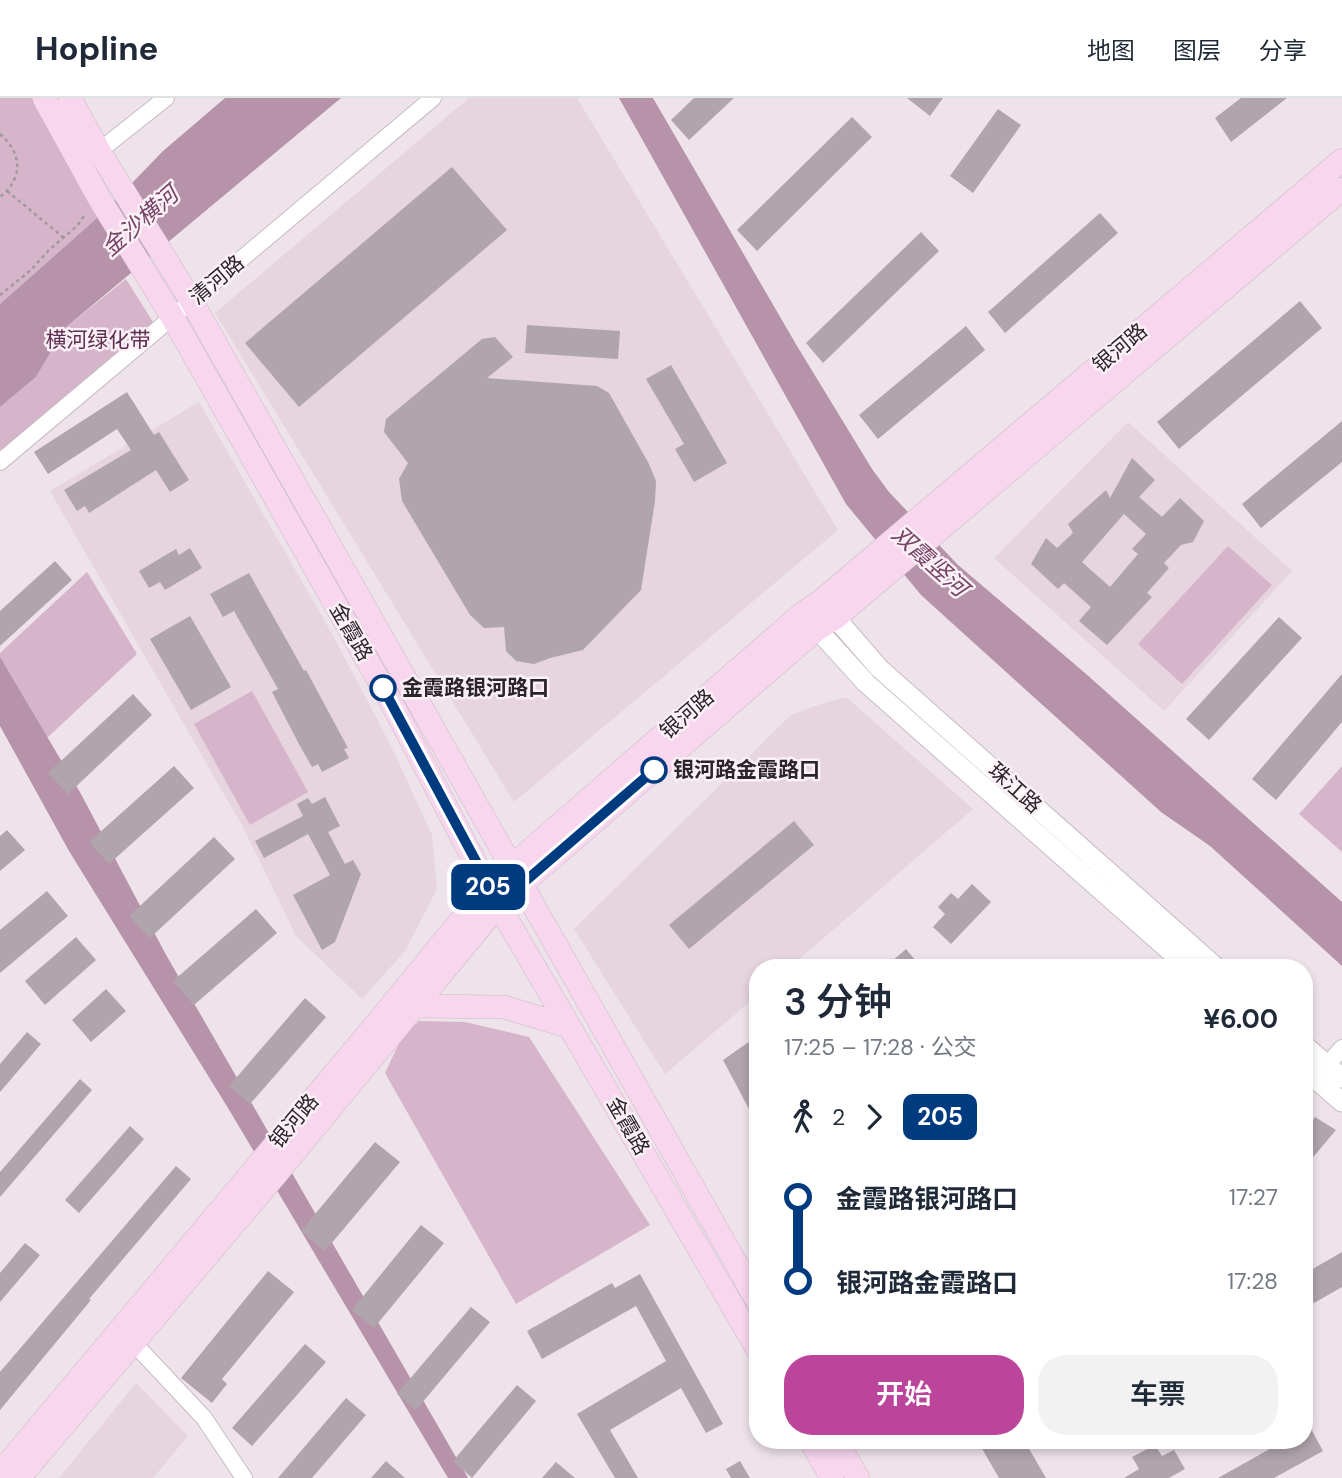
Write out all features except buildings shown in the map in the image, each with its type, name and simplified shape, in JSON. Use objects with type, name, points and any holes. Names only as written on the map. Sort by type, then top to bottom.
[{"type":"main road","name":"金霞路","points":[[44,98],[99,198],[173,318],[396,711],[494,895],[749,1335]]},
{"type":"main road","name":"金霞路","points":[[70,98],[117,182],[192,302],[749,1286]]},
{"type":"main road","name":"银河路","points":[[19,1478],[127,1337],[494,895],[948,507],[1342,160]]},
{"type":"main road","name":"银河路","points":[[948,507],[1342,189]]},
{"type":"main road","name":"银河路","points":[[0,1473],[127,1337],[414,1006],[494,895]]},
{"type":"main road","points":[[414,1006],[504,1007],[570,1027]]},
{"type":"main road","points":[[815,1449],[832,1478]]},
{"type":"main road","points":[[841,1449],[858,1478]]},
{"type":"street","points":[[99,151],[166,98]]},
{"type":"street","name":"清河路","points":[[0,462],[433,98]]},
{"type":"street","name":"珠江路","points":[[819,615],[866,683],[1179,959]]},
{"type":"street","name":"珠江路","points":[[819,615],[1207,959]]},
{"type":"street","points":[[1313,1074],[1342,1048]]},
{"type":"street","points":[[1313,1075],[1342,1078]]},
{"type":"street","points":[[1313,1076],[1342,1102]]},
{"type":"street","points":[[127,1337],[204,1418],[244,1478]]},
{"type":"path","points":[[0,134],[13,146],[17,156],[13,184],[0,197]]},
{"type":"path","points":[[7,191],[64,239]]},
{"type":"path","points":[[0,295],[64,239],[99,198]]},
{"type":"shaded area","points":[[469,98],[577,98],[838,530],[514,802],[215,313]]},
{"type":"shaded area","points":[[199,402],[331,632],[391,746],[432,835],[437,889],[405,951],[362,999],[296,936],[244,829],[50,491]]},
{"type":"shaded area","points":[[1128,422],[1292,571],[1164,711],[994,558]]},
{"type":"shaded area","points":[[846,697],[973,809],[799,959],[749,959],[749,1003],[665,1074],[574,929],[791,715]]},
{"type":"shaded area","points":[[136,1383],[188,1436],[153,1478],[59,1478]]},
{"type":"green space","name":"横河绿化带","points":[[0,98],[44,98],[106,210],[0,304]]},
{"type":"green space","name":"横河绿化带","points":[[126,279],[158,330],[0,462],[0,407],[36,377],[65,328]]},
{"type":"green space","points":[[1228,546],[1272,585],[1182,684],[1138,644]]},
{"type":"green space","points":[[87,572],[137,654],[34,750],[0,689],[0,653]]},
{"type":"green space","points":[[252,691],[308,792],[250,825],[194,724]]},
{"type":"green space","points":[[1342,766],[1342,852],[1299,814]]},
{"type":"green space","points":[[419,1021],[465,1022],[529,1037],[650,1225],[516,1304],[385,1073],[402,1037]]},
{"type":"water","name":"金沙横河","points":[[225,98],[341,98],[65,328],[36,377],[0,407],[0,304],[106,210],[163,151]]},
{"type":"water","name":"双霞竖河","points":[[619,98],[653,98],[797,346],[872,469],[889,492],[958,565],[1085,673],[1342,902],[1342,966],[1210,846],[1161,812],[921,595],[846,504]]},
{"type":"water","points":[[0,657],[81,794],[165,953],[468,1478],[448,1478],[228,1108],[69,851],[0,726]]},
{"type":"bus line","name":"205","points":[[383,688],[499,904],[654,770]]},
{"type":"place","name":"金霞路银河路口","points":[[383,688]]},
{"type":"place","name":"银河路金霞路口","points":[[654,770]]}]
